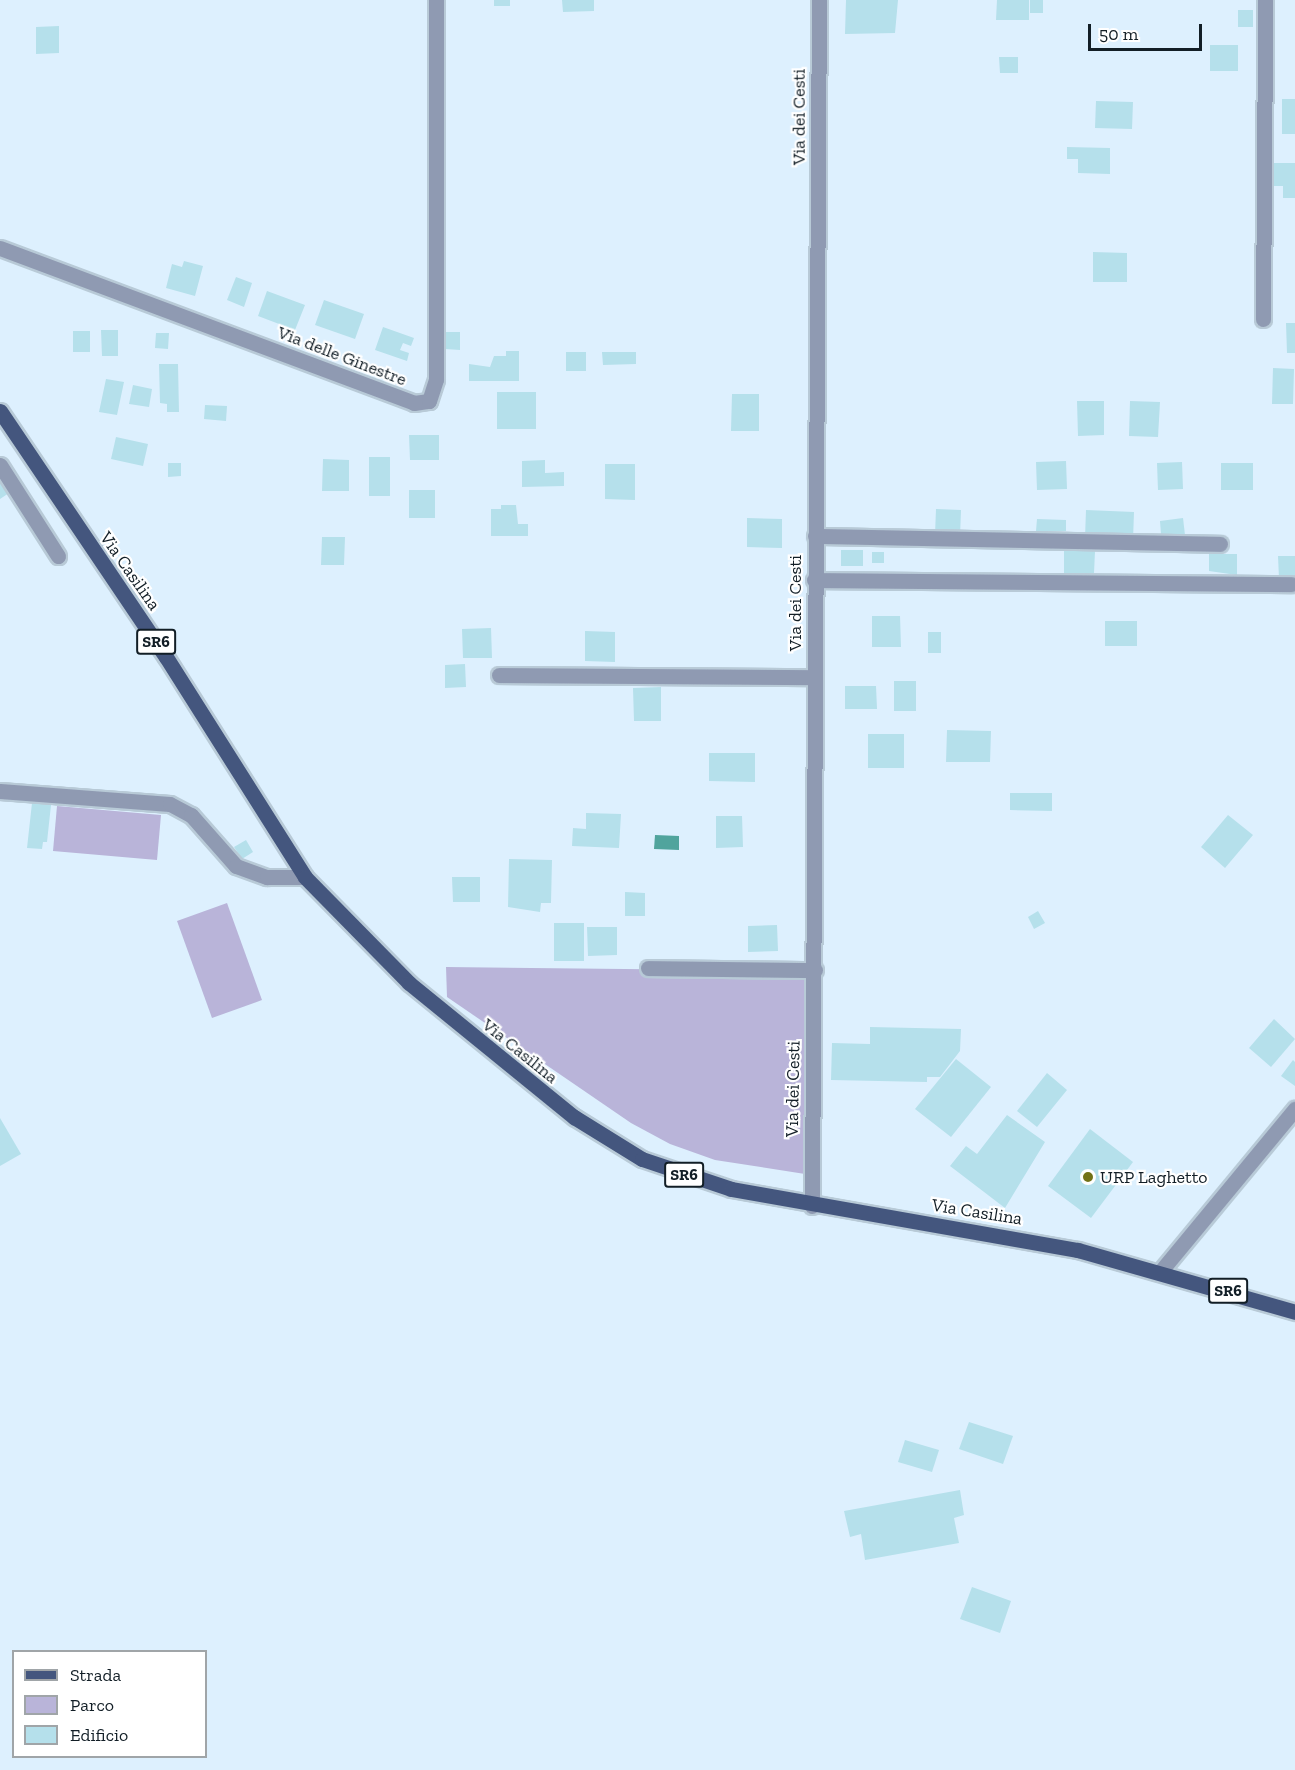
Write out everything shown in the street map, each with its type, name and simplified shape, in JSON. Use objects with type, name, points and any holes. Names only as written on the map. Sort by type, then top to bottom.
[{"type":"main road","name":"Via Casilina","points":[[0,411],[166,657],[305,877],[364,941],[446,1016],[532,1087],[598,1133],[642,1159],[685,1176],[812,1206],[1022,1239],[1160,1272],[1295,1312]]},
{"type":"street","name":"Via delle Ginestre","points":[[0,248],[406,400],[429,401],[436,379],[436,0]]},
{"type":"street","name":"Via dei Cesti","points":[[812,1206],[819,0]]},
{"type":"street","points":[[1263,319],[1265,0]]},
{"type":"street","points":[[0,465],[58,556]]},
{"type":"street","points":[[815,536],[1220,544]]},
{"type":"street","points":[[814,580],[1291,584]]},
{"type":"street","points":[[499,675],[814,677]]},
{"type":"street","points":[[0,791],[170,804],[191,815],[236,866],[267,878],[305,877]]},
{"type":"street","points":[[648,968],[815,970]]},
{"type":"street","points":[[1160,1272],[1295,1109]]},
{"type":"green space","points":[[57,806],[161,815],[157,860],[53,851]]},
{"type":"green space","points":[[227,903],[262,1000],[212,1018],[177,921]]},
{"type":"green space","points":[[446,967],[804,971],[805,1174],[715,1160],[670,1144],[631,1123],[447,997]]},
{"type":"shaded area","points":[[655,835],[679,836],[679,850],[654,849]]},
{"type":"building","points":[[494,0],[510,0],[510,6],[494,6]]},
{"type":"building","points":[[562,0],[594,0],[594,11],[563,12]]},
{"type":"building","points":[[846,0],[898,0],[895,33],[845,34]]},
{"type":"building","points":[[997,0],[1029,0],[1029,20],[996,20]]},
{"type":"building","points":[[1030,0],[1043,0],[1043,13],[1030,13]]},
{"type":"building","points":[[1238,10],[1253,10],[1253,27],[1238,27]]},
{"type":"building","points":[[59,26],[59,53],[36,54],[36,27]]},
{"type":"building","points":[[1210,45],[1238,45],[1238,71],[1210,71]]},
{"type":"building","points":[[999,57],[1018,57],[1018,73],[1000,73]]},
{"type":"building","points":[[1282,99],[1295,99],[1295,134],[1282,134]]},
{"type":"building","points":[[1096,101],[1133,102],[1132,129],[1095,128]]},
{"type":"building","points":[[1067,147],[1110,148],[1110,174],[1078,173],[1078,159],[1067,159]]},
{"type":"building","points":[[1271,163],[1295,163],[1295,198],[1283,198],[1283,186],[1271,186]]},
{"type":"building","points":[[1093,252],[1127,253],[1127,282],[1093,282]]},
{"type":"building","points":[[184,261],[203,266],[195,296],[166,288],[172,264],[182,267]]},
{"type":"building","points":[[236,277],[252,283],[244,307],[227,300]]},
{"type":"building","points":[[267,291],[305,305],[295,330],[258,316]]},
{"type":"building","points":[[324,300],[364,314],[355,339],[315,325]]},
{"type":"building","points":[[1286,323],[1295,323],[1295,353],[1287,353]]},
{"type":"building","points":[[383,327],[414,338],[411,346],[403,343],[400,350],[409,353],[407,361],[375,350]]},
{"type":"building","points":[[101,330],[118,330],[118,356],[102,356]]},
{"type":"building","points":[[73,331],[90,331],[90,352],[73,352]]},
{"type":"building","points":[[446,332],[460,332],[460,350],[445,349]]},
{"type":"building","points":[[156,333],[169,333],[168,349],[155,348]]},
{"type":"building","points":[[506,351],[519,351],[519,381],[469,381],[469,364],[490,367],[494,356],[506,356]]},
{"type":"building","points":[[566,352],[586,352],[586,371],[566,371]]},
{"type":"building","points":[[602,352],[636,352],[636,364],[603,365]]},
{"type":"building","points":[[159,364],[178,364],[179,412],[167,412],[167,404],[160,403]]},
{"type":"building","points":[[1273,368],[1294,369],[1293,404],[1272,404]]},
{"type":"building","points":[[106,379],[124,382],[117,415],[99,412]]},
{"type":"building","points":[[133,385],[152,389],[149,407],[129,404]]},
{"type":"building","points":[[497,392],[536,392],[536,429],[497,429]]},
{"type":"building","points":[[732,394],[759,394],[759,431],[731,431]]},
{"type":"building","points":[[1077,401],[1104,401],[1104,435],[1078,436]]},
{"type":"building","points":[[1130,401],[1160,402],[1158,437],[1129,436]]},
{"type":"building","points":[[205,405],[227,406],[226,421],[204,419]]},
{"type":"building","points":[[409,435],[439,435],[439,460],[410,460]]},
{"type":"building","points":[[116,437],[148,444],[143,466],[111,459]]},
{"type":"building","points":[[369,457],[390,457],[390,496],[369,496]]},
{"type":"building","points":[[323,459],[349,460],[349,491],[322,491]]},
{"type":"building","points":[[545,460],[545,473],[564,472],[564,486],[522,487],[522,461]]},
{"type":"building","points":[[1066,461],[1067,489],[1037,490],[1036,462]]},
{"type":"building","points":[[1182,462],[1183,489],[1158,490],[1157,463]]},
{"type":"building","points":[[168,463],[181,463],[181,476],[168,477]]},
{"type":"building","points":[[1221,463],[1253,463],[1253,490],[1221,490]]},
{"type":"building","points":[[605,464],[635,464],[635,500],[605,499]]},
{"type":"building","points":[[2,482],[9,493],[0,499],[0,483]]},
{"type":"building","points":[[409,490],[435,490],[435,518],[409,518]]},
{"type":"building","points":[[501,505],[516,505],[518,524],[528,524],[528,536],[491,536],[491,509],[501,509]]},
{"type":"building","points":[[936,509],[961,510],[960,536],[935,535]]},
{"type":"building","points":[[1086,510],[1134,512],[1133,540],[1085,538]]},
{"type":"building","points":[[747,518],[782,519],[782,548],[747,547]]},
{"type":"building","points":[[1183,518],[1185,535],[1161,534],[1160,521]]},
{"type":"building","points":[[1037,519],[1066,520],[1066,531],[1048,531],[1048,536],[1041,536],[1041,532],[1036,531]]},
{"type":"building","points":[[322,537],[345,537],[344,565],[321,565]]},
{"type":"building","points":[[841,550],[863,550],[863,566],[841,566]]},
{"type":"building","points":[[1064,550],[1095,551],[1094,573],[1064,573]]},
{"type":"building","points":[[872,552],[884,552],[884,563],[872,563]]},
{"type":"building","points":[[1209,554],[1237,554],[1237,575],[1209,571]]},
{"type":"building","points":[[1278,556],[1295,556],[1295,578],[1279,578]]},
{"type":"building","points":[[872,616],[900,616],[901,647],[872,647]]},
{"type":"building","points":[[1105,621],[1137,621],[1137,646],[1105,646]]},
{"type":"building","points":[[491,628],[492,658],[463,658],[462,629]]},
{"type":"building","points":[[585,631],[615,632],[615,662],[585,661]]},
{"type":"building","points":[[928,632],[941,632],[941,653],[928,653]]},
{"type":"building","points":[[465,664],[466,687],[445,688],[445,665]]},
{"type":"building","points":[[894,681],[916,681],[916,711],[894,711]]},
{"type":"building","points":[[845,686],[876,686],[877,709],[845,709]]},
{"type":"building","points":[[661,687],[661,721],[634,721],[633,688]]},
{"type":"building","points":[[947,730],[991,731],[990,762],[946,762]]},
{"type":"building","points":[[868,734],[904,734],[904,768],[868,768]]},
{"type":"building","points":[[709,753],[755,753],[755,782],[709,781]]},
{"type":"building","points":[[1010,793],[1052,793],[1052,811],[1010,810]]},
{"type":"building","points":[[32,803],[51,805],[47,842],[43,842],[42,849],[27,848]]},
{"type":"building","points":[[586,813],[621,814],[619,848],[572,846],[573,828],[586,829]]},
{"type":"building","points":[[1228,815],[1253,835],[1225,868],[1201,847]]},
{"type":"building","points":[[716,816],[742,816],[743,847],[716,848]]},
{"type":"building","points":[[246,840],[253,852],[242,859],[234,847]]},
{"type":"building","points":[[509,859],[552,860],[551,903],[541,903],[540,912],[508,907]]},
{"type":"building","points":[[452,877],[480,877],[480,902],[453,902]]},
{"type":"building","points":[[625,892],[645,893],[645,916],[625,916]]},
{"type":"building","points":[[1038,911],[1045,923],[1034,929],[1028,917]]},
{"type":"building","points":[[554,923],[584,923],[584,961],[554,961]]},
{"type":"building","points":[[777,925],[778,951],[748,952],[748,926]]},
{"type":"building","points":[[587,927],[617,927],[617,955],[588,956]]},
{"type":"building","points":[[1274,1019],[1295,1039],[1271,1067],[1249,1048]]},
{"type":"building","points":[[870,1027],[961,1029],[960,1051],[940,1077],[927,1077],[927,1082],[831,1080],[832,1043],[870,1044]]},
{"type":"building","points":[[956,1059],[991,1087],[951,1137],[915,1109]]},
{"type":"building","points":[[1293,1060],[1295,1062],[1295,1086],[1281,1076]]},
{"type":"building","points":[[1047,1073],[1067,1090],[1037,1127],[1017,1111]]},
{"type":"building","points":[[1007,1115],[1045,1142],[1005,1208],[950,1166],[966,1146],[977,1154]]},
{"type":"building","points":[[0,1118],[21,1154],[0,1166]]},
{"type":"building","name":"URP Laghetto","points":[[1090,1129],[1133,1162],[1091,1218],[1048,1186]]},
{"type":"building","points":[[969,1422],[1013,1436],[1003,1464],[959,1449]]},
{"type":"building","points":[[905,1440],[939,1450],[932,1472],[898,1462]]},
{"type":"building","points":[[960,1490],[964,1515],[954,1518],[959,1543],[865,1560],[861,1534],[850,1537],[844,1511]]},
{"type":"building","points":[[972,1587],[1011,1601],[1000,1633],[960,1619]]},
{"type":"place","name":"URP Laghetto","points":[[1088,1177]]}]
